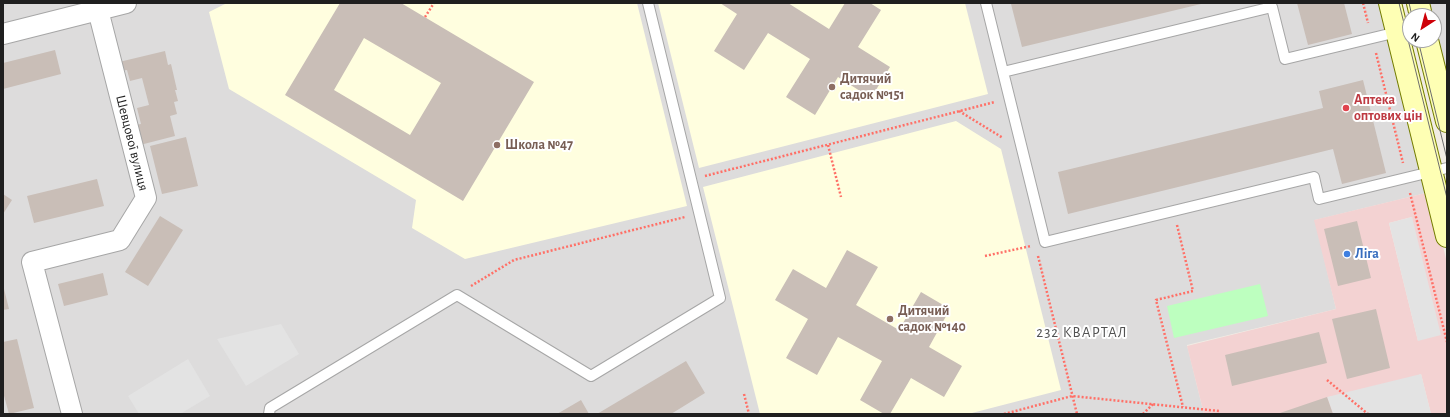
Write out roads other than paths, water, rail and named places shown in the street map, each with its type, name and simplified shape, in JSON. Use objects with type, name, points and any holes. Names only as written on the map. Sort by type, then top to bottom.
[{"type":"main road","points":[[1390,3],[1402,27]]},
{"type":"main road","points":[[1408,48],[1439,170],[1447,236]]},
{"type":"main road","points":[[1429,48],[1447,121]]},
{"type":"street","points":[[3,34],[126,3]]},
{"type":"street","name":"Шевцової вулиця","points":[[72,414],[32,262],[120,240],[146,198],[98,10]]},
{"type":"lane","points":[[269,414],[270,408],[457,295],[591,376],[720,298],[648,3]]},
{"type":"lane","points":[[986,3],[1045,242],[1314,177],[1319,199],[1439,170]]},
{"type":"lane","points":[[1003,72],[1272,7],[1285,59],[1402,31]]},
{"type":"tram line","points":[[1399,3],[1447,198]]},
{"type":"tram line","points":[[1409,3],[1410,8]]},
{"type":"tram line","points":[[1420,48],[1447,159]]},
{"type":"place","name":"Дитячий садок №151","points":[[832,87]]},
{"type":"place","name":"Аптека оптових цін","points":[[1346,108]]},
{"type":"place","name":"Школа №47","points":[[497,145]]},
{"type":"place","name":"Ліга","points":[[1347,254]]},
{"type":"place","name":"Дитячий садок №140","points":[[890,319]]},
{"type":"district","name":"232 КВАРТАЛ","points":[[1082,332]]}]
